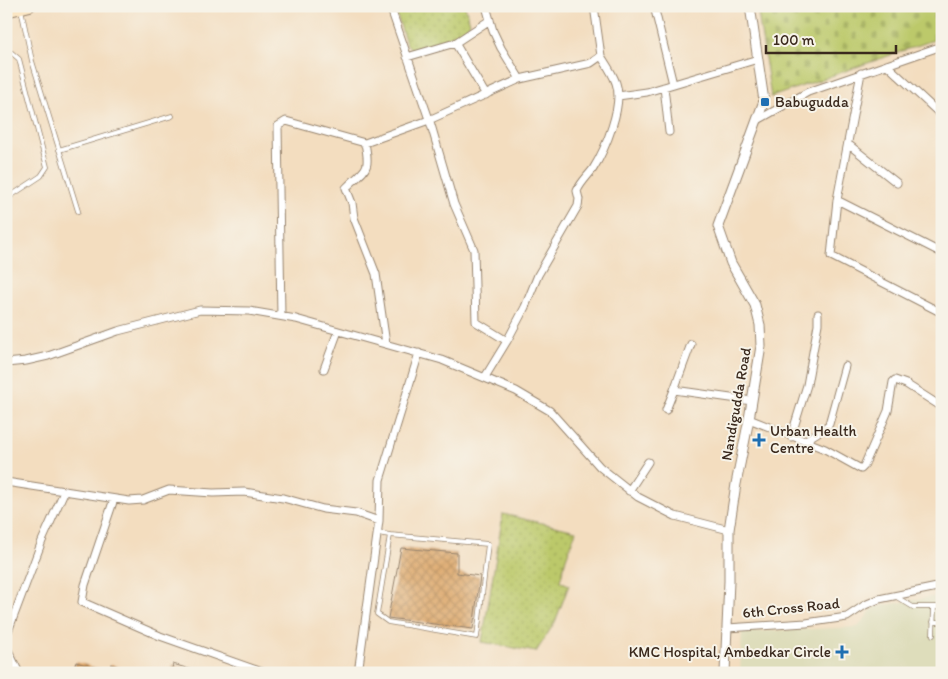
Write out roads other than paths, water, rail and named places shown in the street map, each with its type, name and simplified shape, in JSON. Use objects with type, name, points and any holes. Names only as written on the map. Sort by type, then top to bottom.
[{"type":"main road","points":[[6,12],[26,8]]},
{"type":"street","points":[[390,6],[429,120],[454,204],[474,250],[476,322],[507,341]]},
{"type":"street","points":[[486,6],[501,48],[520,79]]},
{"type":"street","points":[[485,377],[525,307],[538,275],[578,206],[579,198],[577,191],[580,184],[593,169],[602,151],[619,102],[616,84],[601,56],[594,6]]},
{"type":"street","points":[[654,6],[673,84]]},
{"type":"street","name":"Nandigudda Road","points":[[725,673],[729,530],[761,346],[760,325],[755,305],[731,263],[718,226],[764,101],[750,6]]},
{"type":"street","points":[[407,57],[455,43],[490,20]]},
{"type":"street","points":[[455,43],[486,95]]},
{"type":"street","points":[[758,120],[808,92],[942,46]]},
{"type":"street","points":[[281,316],[278,126],[286,121],[365,143],[429,120],[520,79],[591,63],[601,56]]},
{"type":"street","points":[[618,96],[647,92],[758,59]]},
{"type":"street","points":[[887,65],[942,116]]},
{"type":"street","points":[[861,74],[837,200],[831,256],[942,313]]},
{"type":"street","points":[[664,87],[669,132]]},
{"type":"street","points":[[365,143],[369,161],[366,170],[346,188],[352,203],[354,218],[376,274],[386,344]]},
{"type":"street","points":[[848,144],[896,183]]},
{"type":"street","points":[[837,200],[942,253]]},
{"type":"street","points":[[6,363],[48,356],[118,331],[197,311],[249,311],[281,316],[419,353],[485,377],[516,391],[550,411],[600,467],[647,503],[675,516],[729,530]]},
{"type":"street","points":[[791,437],[808,384],[818,314]]},
{"type":"street","points":[[324,369],[338,331]]},
{"type":"street","points":[[666,410],[691,344]]},
{"type":"street","points":[[379,673],[359,671],[377,533],[380,480],[419,353]]},
{"type":"street","points":[[804,441],[829,424],[844,366]]},
{"type":"street","points":[[749,419],[825,449],[861,469],[888,411],[895,380],[906,384],[942,407]]},
{"type":"street","points":[[674,390],[752,401]]},
{"type":"street","points":[[629,491],[648,462]]},
{"type":"street","points":[[6,482],[129,501],[143,500],[168,490],[213,493],[244,492],[283,498],[323,509],[356,514],[378,521]]},
{"type":"street","points":[[19,673],[6,646],[7,634],[38,549],[64,492]]},
{"type":"street","points":[[114,499],[85,585],[82,602],[160,636],[265,673]]},
{"type":"street","name":"6th Cross Road","points":[[727,628],[806,623],[847,617],[865,605],[879,599],[942,586]]},
{"type":"lane","points":[[26,8],[32,61],[78,211]]},
{"type":"lane","points":[[6,52],[12,53],[19,59],[47,167],[41,176],[6,199]]},
{"type":"lane","points":[[59,150],[172,116]]},
{"type":"lane","points":[[377,533],[488,544],[477,637],[388,622],[377,614],[390,535]]},
{"type":"lane","points":[[895,596],[912,607],[942,607]]},
{"type":"lane","points":[[933,634],[934,607]]},
{"type":"lane","points":[[933,622],[942,622]]},
{"type":"place","name":"Babugudda","points":[[765,102]]},
{"type":"place","name":"Urban Health Centre","points":[[759,440]]},
{"type":"place","name":"KMC Hospital, Ambedkar Circle","points":[[842,652]]}]
